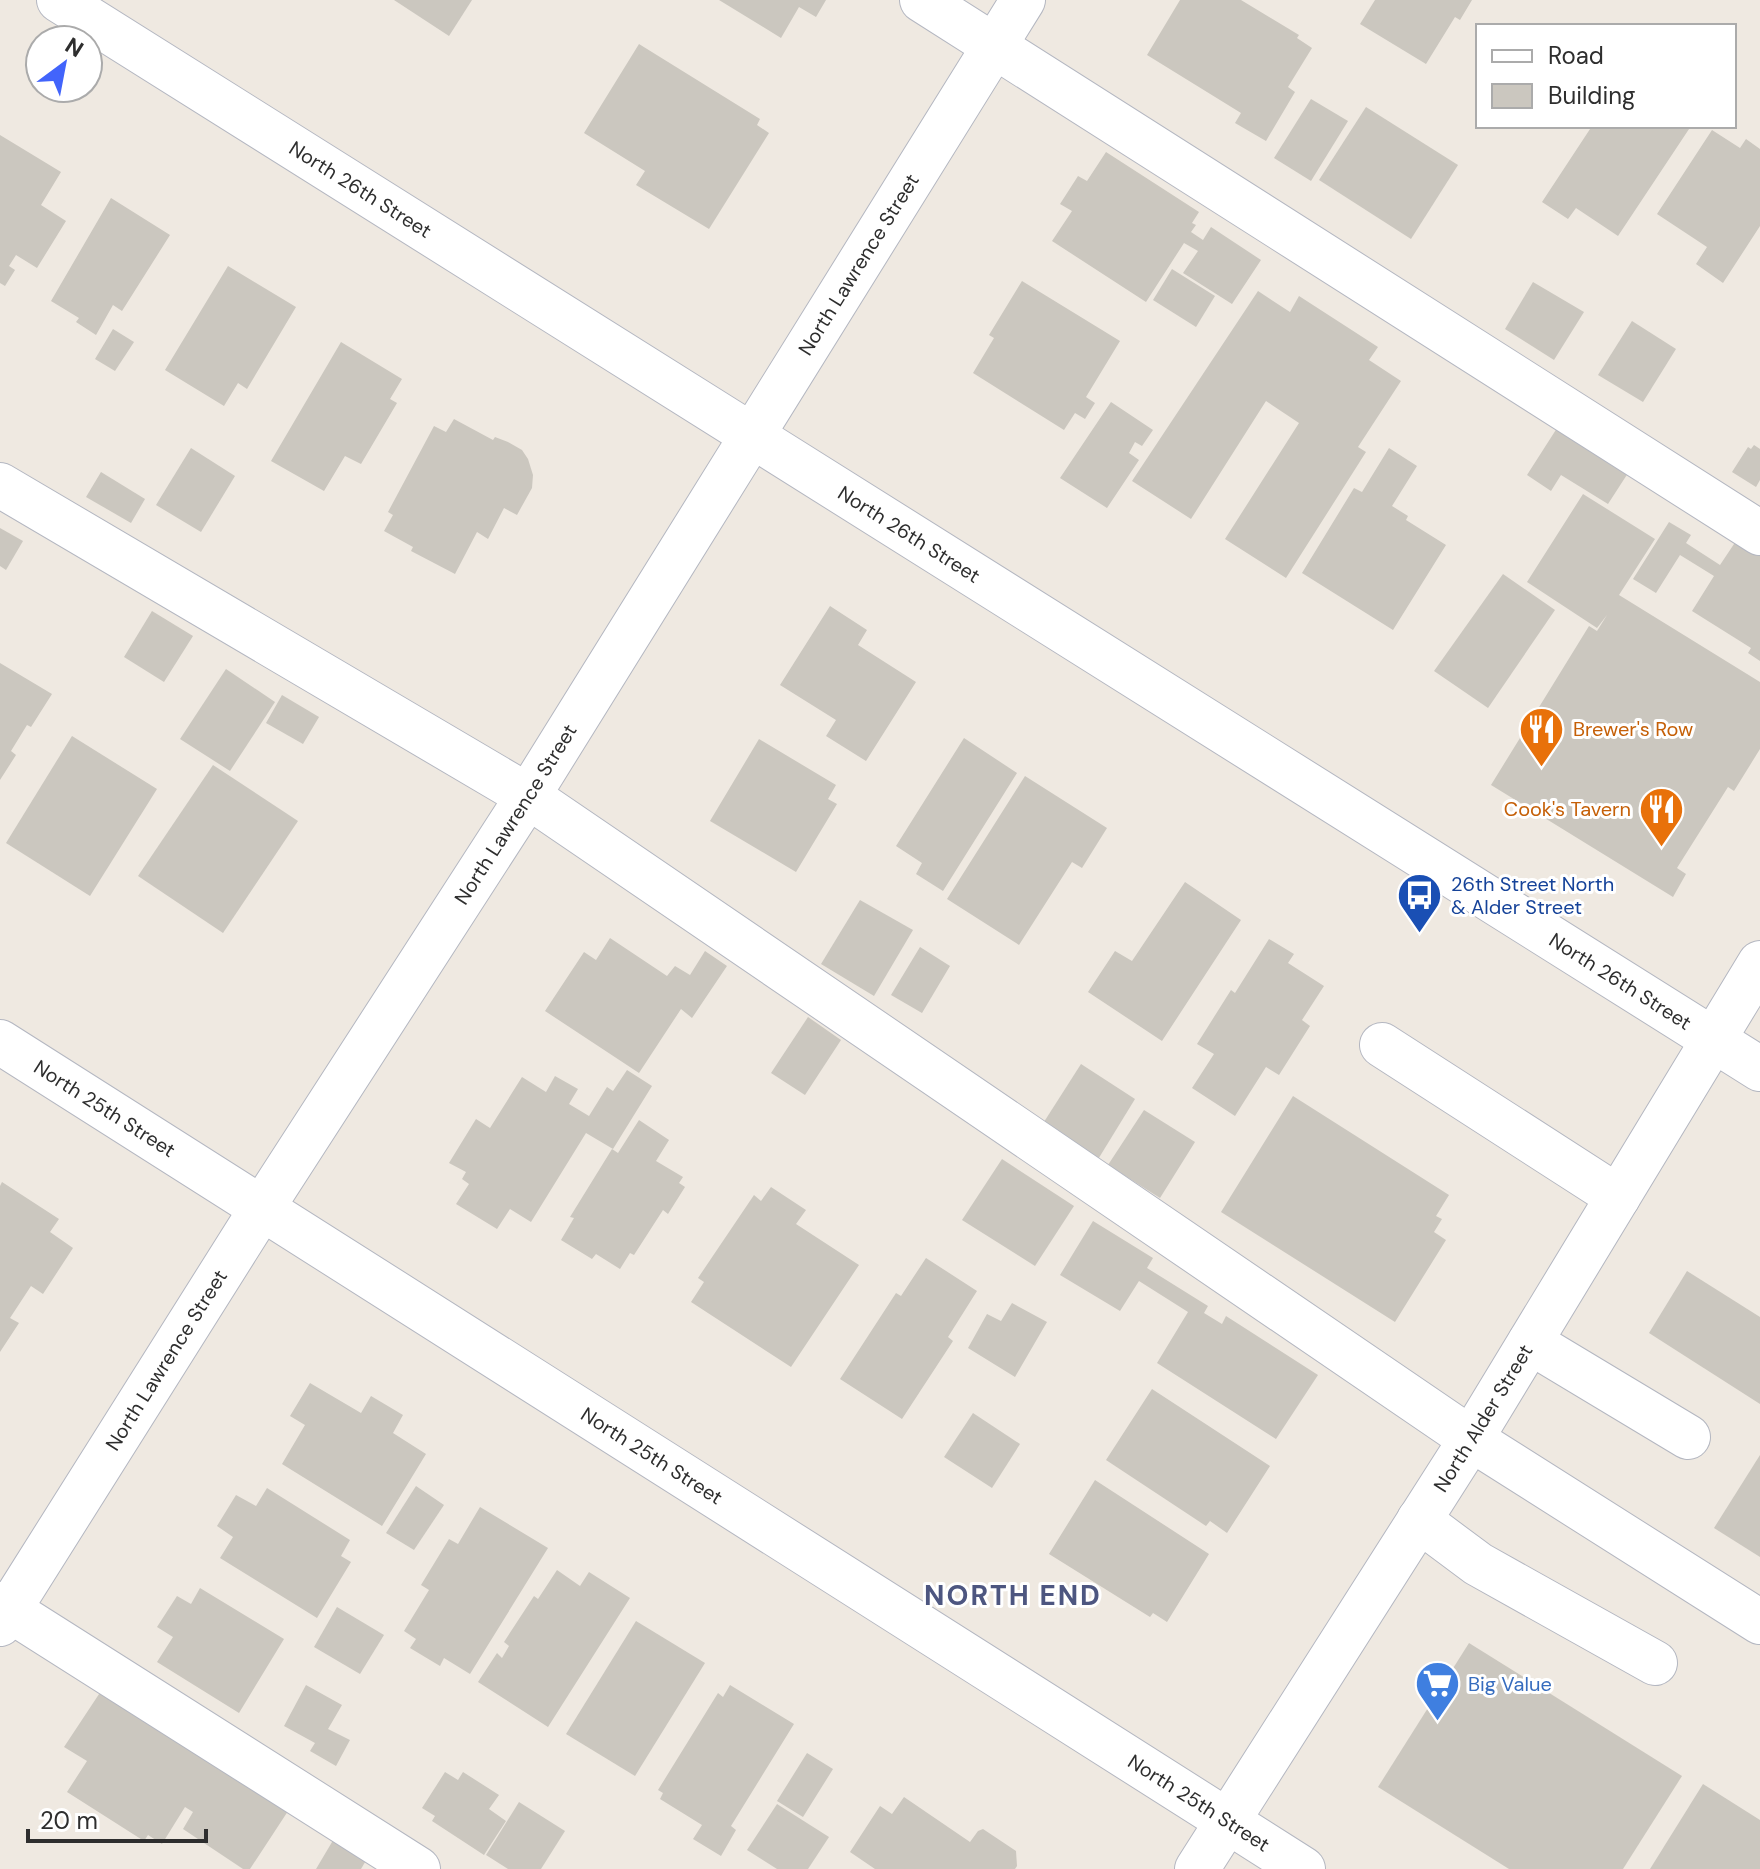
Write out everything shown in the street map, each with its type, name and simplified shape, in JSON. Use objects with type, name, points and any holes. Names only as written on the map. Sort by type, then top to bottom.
[{"type":"street","name":"North 26th Street","points":[[59,0],[1760,1069]]},
{"type":"street","points":[[922,0],[1760,533]]},
{"type":"street","name":"North Lawrence Street","points":[[3,1613],[528,796],[1023,0]]},
{"type":"street","points":[[0,485],[528,796],[1471,1439],[1760,1622]]},
{"type":"street","name":"North Alder Street","points":[[1197,1869],[1471,1439],[1760,963]]},
{"type":"street","name":"North 25th Street","points":[[0,1042],[1303,1869]]},
{"type":"street","points":[[1382,1045],[1618,1197]]},
{"type":"street","points":[[1530,1342],[1688,1437]]},
{"type":"street","points":[[1419,1520],[1478,1564],[1655,1663]]},
{"type":"street","points":[[3,1613],[418,1869]]},
{"type":"building","points":[[394,0],[472,0],[449,36]]},
{"type":"building","points":[[719,0],[826,0],[816,17],[799,7],[781,38]]},
{"type":"building","points":[[1180,0],[1241,0],[1299,35],[1297,38],[1312,48],[1288,87],[1295,92],[1266,141],[1235,123],[1241,113],[1147,55]]},
{"type":"building","points":[[1375,0],[1472,0],[1460,20],[1455,17],[1426,64],[1360,24]]},
{"type":"building","points":[[639,44],[760,119],[757,125],[769,133],[709,229],[636,185],[645,171],[584,133]]},
{"type":"building","points":[[1311,99],[1348,121],[1311,181],[1274,158]]},
{"type":"building","points":[[1366,107],[1458,165],[1411,239],[1319,180]]},
{"type":"building","points":[[1591,128],[1690,128],[1618,236],[1576,208],[1568,219],[1542,202]]},
{"type":"building","points":[[1712,130],[1740,148],[1746,139],[1760,149],[1760,226],[1723,283],[1696,264],[1707,247],[1657,214]]},
{"type":"building","points":[[0,135],[61,172],[41,205],[66,221],[37,268],[16,255],[9,266],[15,270],[5,286],[0,283]]},
{"type":"building","points":[[1106,152],[1199,212],[1192,223],[1196,225],[1191,232],[1203,240],[1211,227],[1261,260],[1232,304],[1183,273],[1198,251],[1184,243],[1146,302],[1052,241],[1072,211],[1060,204],[1078,176],[1087,181]]},
{"type":"building","points":[[111,198],[170,235],[122,311],[113,305],[96,335],[76,322],[79,318],[51,301]]},
{"type":"building","points":[[228,266],[296,307],[247,389],[238,383],[224,406],[165,370]]},
{"type":"building","points":[[1172,269],[1215,296],[1196,327],[1153,300]]},
{"type":"building","points":[[1022,281],[1120,341],[1086,397],[1095,403],[1085,419],[1075,413],[1064,430],[973,373],[994,338],[989,335]]},
{"type":"building","points":[[1533,282],[1584,312],[1554,360],[1505,329]]},
{"type":"building","points":[[1258,291],[1290,312],[1299,296],[1378,347],[1369,360],[1401,381],[1358,447],[1366,452],[1286,578],[1225,539],[1299,423],[1266,401],[1191,519],[1132,481]]},
{"type":"building","points":[[1632,321],[1676,349],[1643,402],[1598,375]]},
{"type":"building","points":[[113,329],[134,342],[115,371],[95,359]]},
{"type":"building","points":[[341,342],[402,379],[390,399],[397,403],[361,464],[345,456],[324,491],[271,461]]},
{"type":"building","points":[[1111,402],[1153,430],[1142,446],[1135,442],[1129,453],[1139,460],[1107,508],[1060,478]]},
{"type":"building","points":[[454,419],[493,440],[495,437],[522,450],[533,475],[532,488],[517,515],[504,508],[488,539],[477,532],[455,574],[411,551],[413,547],[384,531],[393,515],[388,512],[434,426],[446,432]]},
{"type":"building","points":[[1559,425],[1630,470],[1608,504],[1561,475],[1551,491],[1527,475]]},
{"type":"building","points":[[1754,445],[1760,449],[1760,480],[1756,487],[1732,472],[1748,447],[1751,449]]},
{"type":"building","points":[[191,448],[235,476],[201,532],[156,505]]},
{"type":"building","points":[[1389,448],[1417,466],[1392,506],[1408,516],[1406,520],[1446,545],[1393,630],[1302,573],[1354,488],[1362,492]]},
{"type":"building","points":[[101,472],[145,499],[131,523],[86,497]]},
{"type":"building","points":[[1583,494],[1655,539],[1619,595],[1760,682],[1760,749],[1734,791],[1728,787],[1677,868],[1686,874],[1673,897],[1491,785],[1589,626],[1597,631],[1607,615],[1597,628],[1527,582]]},
{"type":"building","points":[[1669,522],[1691,535],[1686,543],[1720,565],[1738,538],[1760,552],[1760,661],[1748,653],[1751,648],[1692,611],[1714,576],[1680,555],[1656,593],[1633,579]]},
{"type":"building","points":[[0,528],[23,541],[6,570],[0,566]]},
{"type":"building","points":[[1503,574],[1555,610],[1488,708],[1434,671]]},
{"type":"building","points":[[830,606],[867,630],[858,645],[916,682],[866,761],[826,736],[836,720],[780,685]]},
{"type":"building","points":[[152,611],[193,636],[164,682],[124,657]]},
{"type":"building","points":[[0,663],[52,694],[11,751],[16,755],[0,780]]},
{"type":"building","points":[[226,669],[275,702],[230,771],[180,739]]},
{"type":"building","points":[[282,695],[319,717],[303,744],[266,723]]},
{"type":"building","points":[[72,736],[157,789],[90,896],[6,843]]},
{"type":"building","points":[[964,738],[1017,773],[943,891],[916,874],[922,863],[896,846]]},
{"type":"building","points":[[759,739],[836,785],[828,799],[837,804],[796,872],[710,821]]},
{"type":"building","points":[[213,765],[298,821],[223,933],[138,876]]},
{"type":"building","points":[[1025,776],[1107,828],[1082,868],[1072,862],[1019,945],[947,899]]},
{"type":"building","points":[[1185,882],[1241,920],[1162,1041],[1088,992],[1115,951],[1132,961]]},
{"type":"building","points":[[860,900],[913,930],[874,996],[821,964]]},
{"type":"building","points":[[610,938],[667,976],[675,966],[690,975],[705,951],[727,966],[692,1018],[681,1009],[639,1073],[545,1011],[584,952],[596,960]]},
{"type":"building","points":[[1269,939],[1294,954],[1288,963],[1324,986],[1302,1020],[1310,1026],[1279,1075],[1266,1067],[1235,1116],[1192,1088],[1214,1054],[1197,1044],[1231,990],[1235,993]]},
{"type":"building","points":[[920,947],[950,966],[922,1013],[891,995]]},
{"type":"building","points":[[808,1017],[841,1040],[805,1095],[771,1073]]},
{"type":"building","points":[[1081,1064],[1135,1099],[1097,1161],[1042,1125]]},
{"type":"building","points":[[627,1070],[652,1086],[613,1149],[586,1133],[531,1222],[510,1209],[497,1229],[456,1204],[469,1184],[462,1179],[466,1172],[449,1163],[476,1119],[490,1128],[522,1077],[546,1092],[555,1076],[578,1089],[569,1104],[589,1116],[607,1087],[613,1091]]},
{"type":"building","points":[[1293,1096],[1449,1195],[1436,1216],[1442,1219],[1434,1232],[1446,1240],[1395,1322],[1221,1212]]},
{"type":"building","points":[[1144,1110],[1195,1142],[1160,1198],[1108,1165]]},
{"type":"building","points":[[639,1120],[669,1140],[656,1161],[683,1177],[679,1183],[685,1187],[668,1214],[663,1210],[634,1255],[630,1253],[620,1269],[596,1254],[592,1259],[561,1240],[574,1218],[570,1217],[612,1149],[618,1153]]},
{"type":"building","points":[[1002,1159],[1074,1206],[1035,1266],[962,1220]]},
{"type":"building","points":[[2,1182],[59,1219],[50,1232],[73,1248],[43,1294],[31,1286],[10,1318],[19,1323],[0,1352],[0,1186]]},
{"type":"building","points":[[771,1187],[806,1210],[796,1224],[859,1265],[791,1367],[691,1302],[704,1282],[698,1278],[754,1195],[761,1201]]},
{"type":"building","points":[[1093,1221],[1153,1258],[1147,1268],[1208,1306],[1204,1313],[1222,1324],[1226,1316],[1318,1375],[1276,1439],[1157,1363],[1188,1312],[1139,1281],[1120,1311],[1060,1275]]},
{"type":"building","points":[[926,1258],[977,1291],[948,1337],[953,1341],[902,1419],[840,1379],[896,1293],[901,1296]]},
{"type":"building","points":[[1687,1271],[1760,1317],[1760,1404],[1649,1333]]},
{"type":"building","points":[[1012,1303],[1047,1322],[1015,1377],[968,1348],[987,1314],[1001,1321]]},
{"type":"building","points":[[310,1383],[361,1413],[371,1396],[403,1415],[393,1433],[426,1454],[382,1526],[282,1464],[305,1425],[290,1416]]},
{"type":"building","points":[[1152,1389],[1270,1466],[1227,1533],[1210,1521],[1206,1526],[1106,1460]]},
{"type":"building","points":[[973,1413],[1020,1444],[992,1488],[944,1457]]},
{"type":"building","points":[[1760,1455],[1760,1557],[1714,1528]]},
{"type":"building","points":[[1095,1480],[1209,1554],[1167,1622],[1153,1613],[1150,1617],[1049,1554]]},
{"type":"building","points":[[416,1486],[444,1505],[414,1550],[386,1533]]},
{"type":"building","points":[[267,1488],[350,1540],[341,1556],[351,1562],[317,1618],[220,1558],[233,1537],[217,1526],[236,1495],[256,1506]]},
{"type":"building","points":[[480,1507],[548,1548],[470,1674],[444,1658],[440,1666],[410,1648],[416,1639],[404,1631],[429,1590],[421,1585],[449,1539],[458,1544]]},
{"type":"building","points":[[557,1570],[580,1586],[589,1572],[630,1598],[548,1727],[478,1682],[497,1653],[502,1658],[509,1646],[504,1642],[534,1596],[538,1599]]},
{"type":"building","points":[[200,1588],[284,1639],[239,1713],[157,1662],[173,1637],[157,1627],[177,1596],[191,1604]]},
{"type":"building","points":[[337,1607],[384,1635],[360,1674],[314,1647]]},
{"type":"building","points":[[636,1621],[705,1663],[635,1776],[566,1734]]},
{"type":"building","points":[[1469,1643],[1682,1776],[1623,1869],[1509,1869],[1378,1787]]},
{"type":"building","points":[[105,1685],[292,1805],[250,1869],[243,1869],[183,1829],[193,1812],[185,1807],[162,1844],[148,1835],[144,1841],[67,1792],[87,1761],[64,1747]]},
{"type":"building","points":[[306,1685],[342,1705],[328,1729],[350,1740],[336,1766],[310,1751],[315,1743],[284,1726]]},
{"type":"building","points":[[730,1685],[794,1724],[731,1826],[736,1830],[721,1856],[693,1839],[702,1825],[660,1799],[663,1793],[658,1790],[718,1693],[723,1697]]},
{"type":"building","points":[[807,1753],[833,1769],[803,1817],[777,1801]]},
{"type":"building","points":[[445,1772],[458,1780],[463,1772],[499,1795],[489,1809],[506,1821],[484,1855],[432,1821],[435,1816],[422,1808]]},
{"type":"building","points":[[1703,1784],[1760,1820],[1760,1869],[1650,1869]]},
{"type":"building","points":[[904,1797],[970,1842],[983,1829],[1016,1851],[1017,1866],[1015,1869],[875,1869],[850,1852],[880,1806],[892,1814]]},
{"type":"building","points":[[519,1802],[565,1831],[541,1869],[508,1869],[486,1855]]},
{"type":"building","points":[[777,1804],[829,1837],[808,1869],[777,1869],[747,1850]]},
{"type":"building","points":[[335,1837],[368,1857],[361,1869],[316,1869]]},
{"type":"place","name":"Brewer's Row","points":[[1542,768]]},
{"type":"place","name":"Cook's Tavern","points":[[1662,848]]},
{"type":"place","name":"26th Street North & Alder Street","points":[[1420,934]]},
{"type":"place","name":"Big Value","points":[[1437,1723]]},
{"type":"district","name":"NORTH END","points":[[1013,1595]]}]
